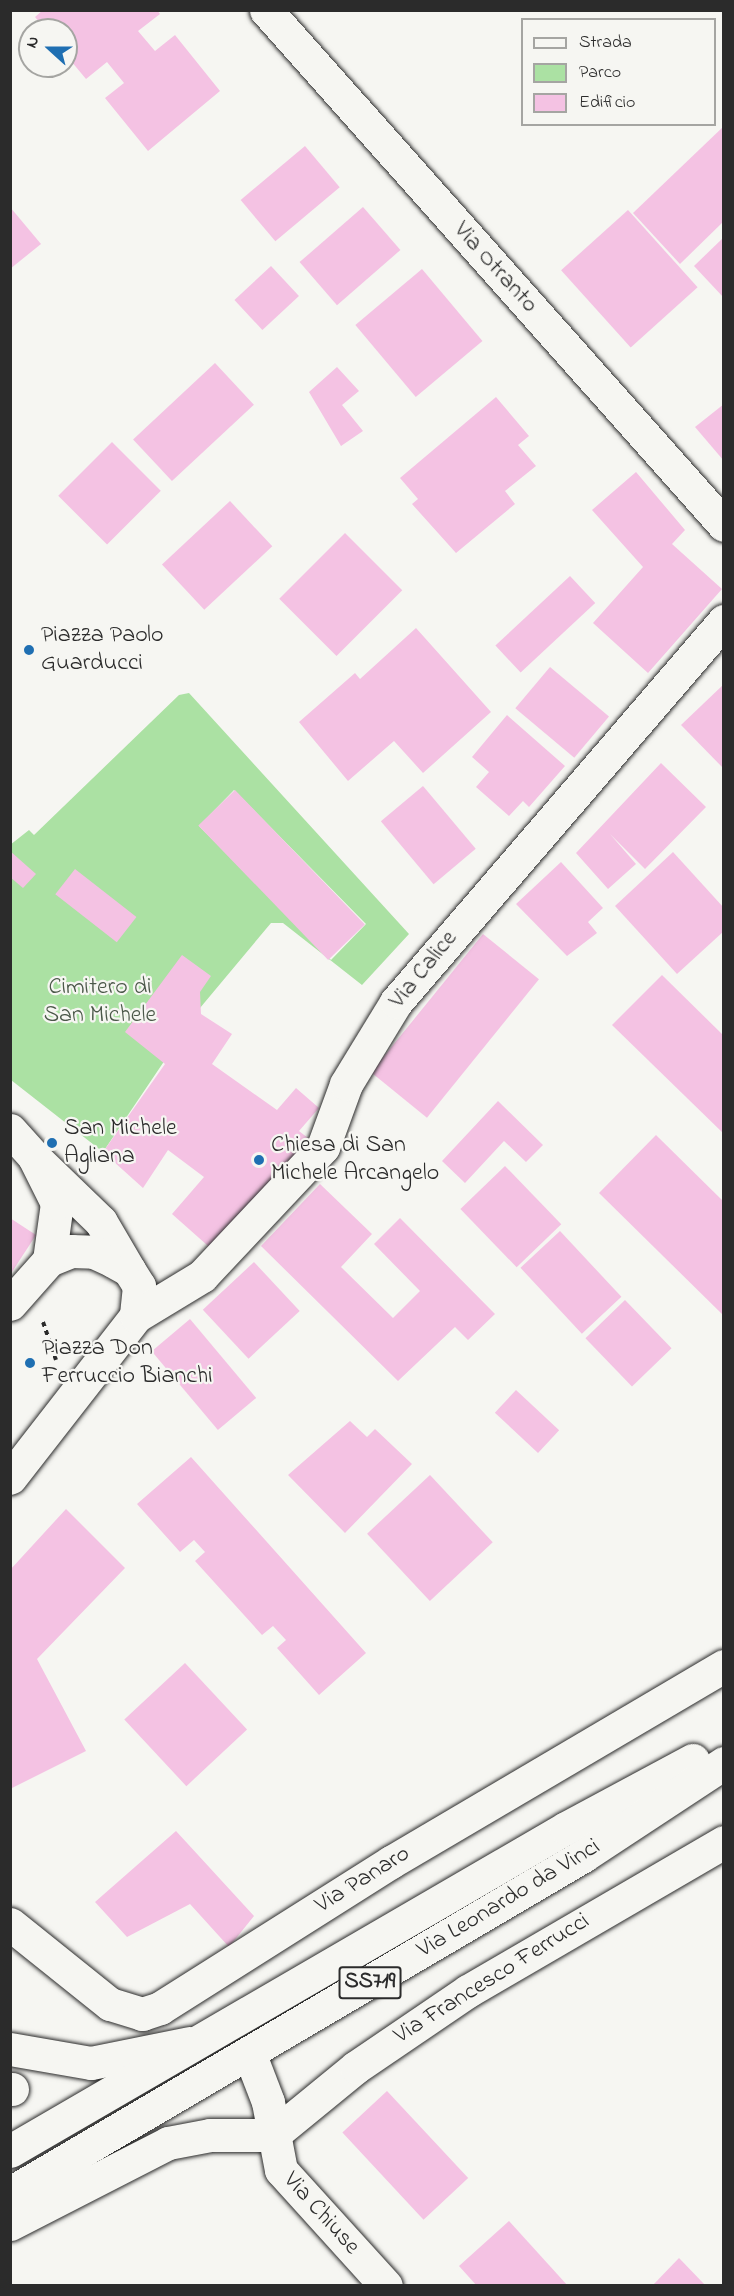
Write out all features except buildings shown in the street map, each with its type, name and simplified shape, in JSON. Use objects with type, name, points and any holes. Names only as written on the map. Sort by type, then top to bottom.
[{"type":"street","name":"Via Otranto","points":[[266,10],[723,525]]},
{"type":"street","name":"Via Calice","points":[[136,1316],[202,1276],[323,1147],[346,1084],[396,1002],[723,621]]},
{"type":"street","points":[[10,1130],[34,1157],[101,1222],[139,1286],[136,1316],[10,1478]]},
{"type":"street","points":[[17,1298],[49,1260],[57,1203],[34,1157]]},
{"type":"street","points":[[49,1260],[82,1250],[129,1270]]},
{"type":"street","name":"Via Panaro","points":[[10,1924],[110,2004],[142,2014],[160,2008],[391,1862],[723,1666]]},
{"type":"street","name":"Via Leonardo da Vinci","points":[[10,2151],[193,2042],[723,1744]]},
{"type":"street","name":"Via Leonardo da Vinci","points":[[10,2193],[250,2055],[583,1856],[723,1763]]},
{"type":"street","name":"Via Francesco Ferrucci","points":[[273,2135],[356,2067],[468,1991],[723,1842]]},
{"type":"street","points":[[10,2049],[91,2063],[193,2042]]},
{"type":"street","name":"Via Chiuse","points":[[250,2055],[273,2135],[277,2162],[289,2182],[386,2286]]},
{"type":"street","points":[[10,2224],[168,2143],[210,2135],[273,2135]]},
{"type":"path","points":[[17,1298],[37,1301],[64,1388],[76,1395]]},
{"type":"green space","name":"Cimitero di San Michele","points":[[189,693],[409,934],[362,985],[283,923],[271,923],[200,1008],[103,1152],[11,1080],[10,845],[29,830],[34,835],[179,695]],"holes":[[[234,790],[366,924],[331,960],[199,826]]]},
{"type":"place","name":"Piazza Paolo Guarducci","points":[[29,650]]},
{"type":"place","name":"San Michele Agliana","points":[[52,1143]]},
{"type":"place","name":"Chiesa di San Michele Arcangelo","points":[[259,1160]]},
{"type":"place","name":"Piazza Don Ferruccio Bianchi","points":[[30,1363]]}]
